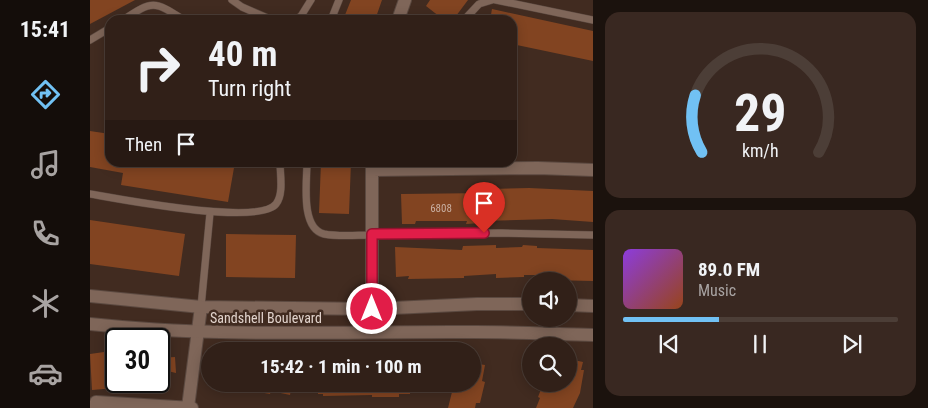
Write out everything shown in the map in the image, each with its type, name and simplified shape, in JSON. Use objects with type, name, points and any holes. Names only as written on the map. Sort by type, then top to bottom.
[{"type":"street","points":[[400,15],[405,0]]},
{"type":"street","points":[[372,167],[372,309]]},
{"type":"street","points":[[504,167],[593,170]]},
{"type":"street","name":"Sandshell Boulevard","points":[[90,296],[201,307],[372,309],[522,304]]},
{"type":"street","points":[[577,305],[593,306]]},
{"type":"street","points":[[94,404],[190,408],[201,307]]},
{"type":"street","name":"Sandshell Boulevard","points":[[90,324],[197,332],[476,332],[593,335]]},
{"type":"lane","points":[[232,0],[262,15]]},
{"type":"lane","points":[[302,15],[311,0]]},
{"type":"lane","points":[[333,15],[338,0]]},
{"type":"lane","points":[[469,15],[479,4],[492,0]]},
{"type":"lane","points":[[496,0],[593,20]]},
{"type":"lane","points":[[130,15],[152,4],[161,5],[176,15]]},
{"type":"lane","points":[[90,40],[105,31]]},
{"type":"lane","points":[[90,194],[210,213],[258,211],[276,204],[280,193],[280,167]]},
{"type":"lane","points":[[307,167],[306,213],[314,227],[323,234],[502,233],[593,235]]},
{"type":"lane","points":[[201,307],[210,213]]},
{"type":"building","points":[[90,0],[135,0],[105,15],[90,24]]},
{"type":"building","points":[[351,0],[382,0],[377,15],[345,15]]},
{"type":"building","points":[[430,0],[468,0],[457,15],[438,15],[426,6]]},
{"type":"building","points":[[492,9],[593,31],[593,61],[517,45],[517,15],[491,15]]},
{"type":"building","points":[[90,131],[105,133],[105,167],[234,167],[228,202],[121,185],[123,173],[90,167]]},
{"type":"building","points":[[321,167],[351,167],[349,214],[319,213]]},
{"type":"building","points":[[529,188],[593,191],[593,222],[552,219],[481,221],[481,223],[466,224],[467,221],[416,221],[415,224],[402,224],[401,194],[488,193],[488,189]]},
{"type":"building","points":[[90,220],[185,234],[179,276],[90,264]]},
{"type":"building","points":[[226,234],[296,235],[295,278],[226,277]]},
{"type":"building","points":[[496,245],[496,248],[522,247],[523,245],[537,246],[537,248],[593,250],[593,281],[577,281],[577,272],[522,272],[522,277],[496,278],[496,274],[464,276],[464,278],[408,279],[409,276],[396,277],[395,247],[462,250],[463,246]]},
{"type":"building","points":[[104,352],[105,354],[105,389],[92,390],[90,354]]},
{"type":"building","points":[[170,357],[175,357],[176,373],[170,372]]},
{"type":"building","points":[[577,361],[583,362],[581,370],[584,370],[580,393],[573,408],[536,408],[540,398],[538,397],[540,392],[577,392]]},
{"type":"building","points":[[481,364],[485,365],[482,381],[485,382],[480,403],[476,403],[475,408],[448,408],[452,392],[481,392]]},
{"type":"building","points":[[276,392],[291,392],[290,395]]},
{"type":"building","points":[[318,392],[410,392],[410,394],[399,394],[399,397],[372,397],[372,395],[323,396],[323,394],[318,394]]},
{"type":"route","points":[[372,309],[372,234],[484,233]]}]
